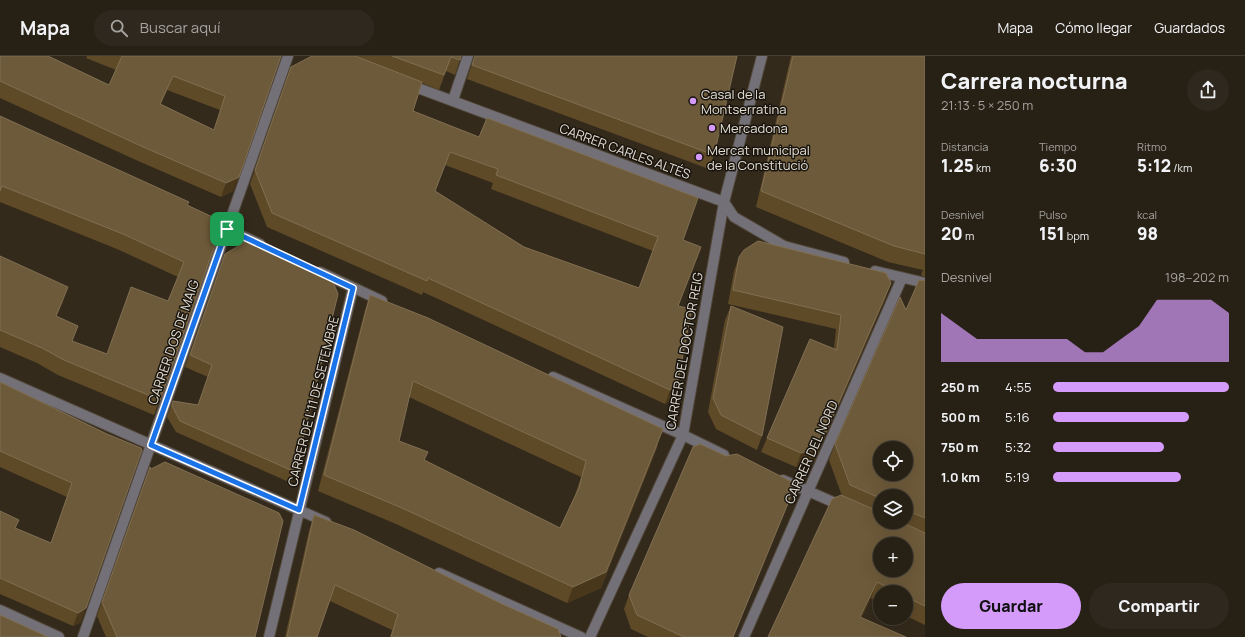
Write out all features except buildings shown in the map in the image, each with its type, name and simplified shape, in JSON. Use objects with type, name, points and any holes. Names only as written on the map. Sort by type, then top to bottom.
[{"type":"street","name":"CARRER DOS DE MAIG","points":[[83,637],[288,56]]},
{"type":"street","points":[[453,100],[468,56]]},
{"type":"street","name":"CARRER DEL DOCTOR REIG","points":[[590,637],[683,435],[724,202],[762,56]]},
{"type":"street","name":"CARRER CARLES ALTÉS","points":[[395,80],[453,100],[724,202]]},
{"type":"street","points":[[724,202],[734,217],[784,246],[925,283]]},
{"type":"street","points":[[199,216],[269,248]]},
{"type":"street","points":[[311,268],[390,304]]},
{"type":"street","name":"CARRER DEL NORD","points":[[744,637],[902,278]]},
{"type":"street","name":"CARRER DE L'11 DE SETEMBRE","points":[[269,637],[353,288]]},
{"type":"street","points":[[543,373],[683,435],[737,461]]},
{"type":"street","points":[[0,378],[335,527]]},
{"type":"street","points":[[773,476],[852,511]]},
{"type":"street","points":[[429,569],[581,637]]},
{"type":"street","points":[[0,610],[59,637]]},
{"type":"place","name":"Casal de la Montserratina","points":[[693,101]]},
{"type":"place","name":"Mercadona","points":[[712,128]]},
{"type":"place","name":"Mercat municipal de la Constitució","points":[[699,157]]},
{"type":"route","points":[[227,229],[353,288],[299,510],[151,445],[227,229]]}]
